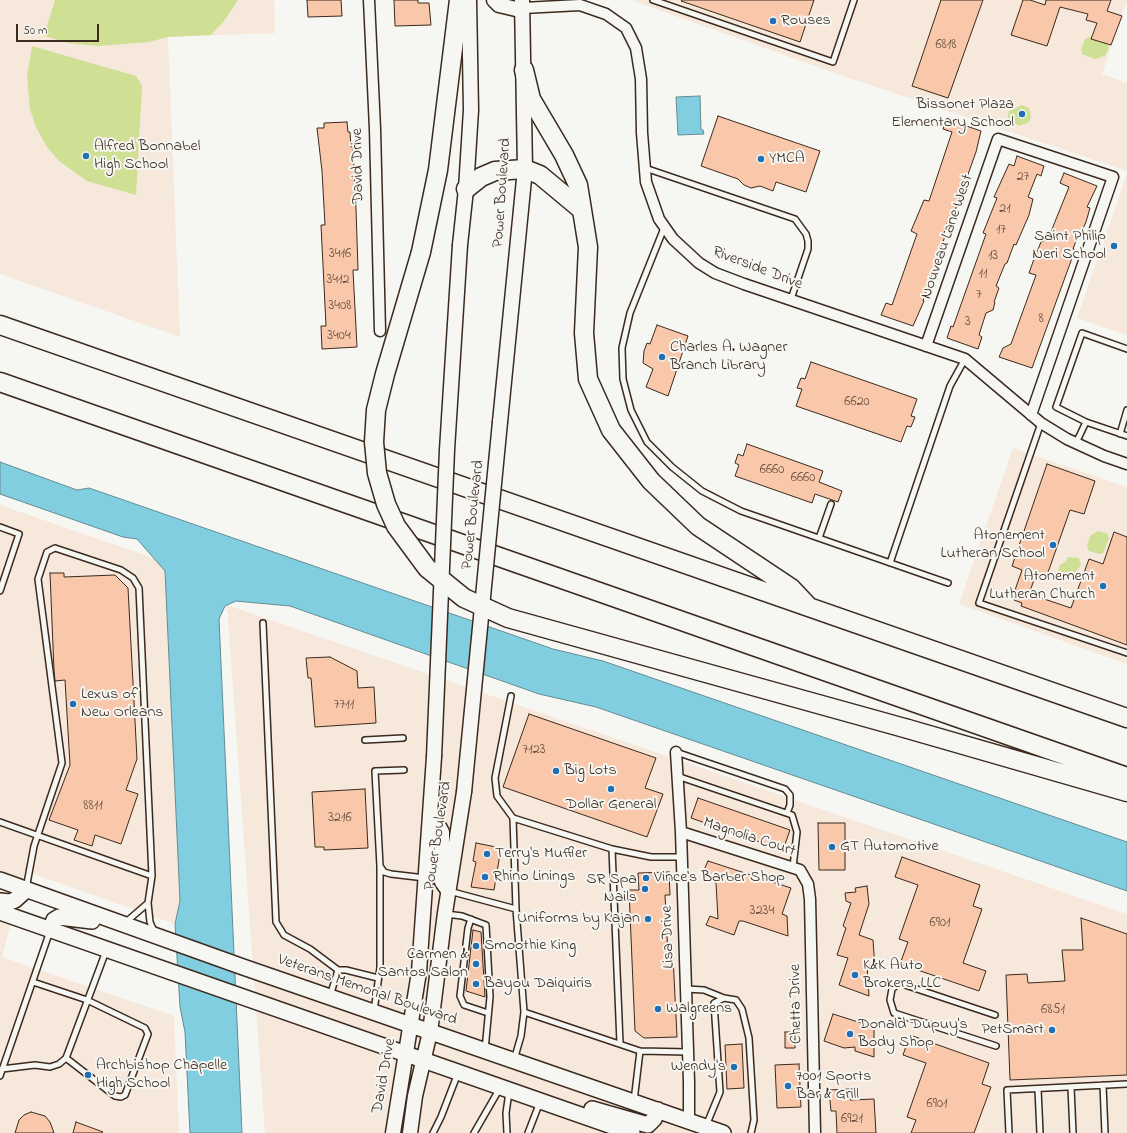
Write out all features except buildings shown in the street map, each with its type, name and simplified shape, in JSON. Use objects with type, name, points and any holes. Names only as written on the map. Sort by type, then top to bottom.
[{"type":"highway","points":[[459,0],[438,170],[421,252],[376,410],[374,442],[377,473],[386,504],[396,526],[427,568],[464,598],[508,618],[908,729],[1127,792]]},
{"type":"highway","points":[[524,70],[531,99],[564,155],[578,186],[588,247],[584,333],[588,379],[611,430],[651,481],[698,526],[790,588],[810,608]]},
{"type":"highway","points":[[466,189],[481,176],[495,171],[525,169],[540,175],[582,210]]},
{"type":"highway","points":[[0,325],[1127,718]]},
{"type":"highway","points":[[0,382],[1127,777]]},
{"type":"main road","name":"Power Boulevard","points":[[412,1025],[419,972],[434,757],[447,450],[460,244],[466,189],[471,110],[470,0]]},
{"type":"main road","points":[[494,0],[499,5],[516,9],[522,4]]},
{"type":"main road","name":"Power Boulevard","points":[[430,1032],[448,891],[464,792],[525,169],[522,4]]},
{"type":"main road","points":[[430,812],[442,832],[442,882],[448,891]]},
{"type":"main road","name":"Veterans Memorial Boulevard","points":[[0,880],[243,967],[723,1133]]},
{"type":"main road","points":[[0,901],[10,902],[15,900],[26,890]]},
{"type":"main road","points":[[0,912],[632,1133]]},
{"type":"main road","points":[[50,930],[54,920],[60,917],[123,925]]},
{"type":"main road","name":"David Drive","points":[[393,1133],[412,1025]]},
{"type":"main road","name":"David Drive","points":[[410,1133],[415,1096],[430,1032]]},
{"type":"main road","points":[[510,1091],[536,1091],[644,1124],[652,1122],[658,1110]]},
{"type":"street","name":"David Drive","points":[[369,0],[376,129],[380,331]]},
{"type":"street","name":"Riverside Drive","points":[[522,4],[580,5],[606,14],[626,28],[636,48],[641,79],[646,182],[659,219],[673,239],[699,263],[715,273],[965,359],[1041,423],[1076,443],[1104,456],[1127,464]]},
{"type":"street","name":"Nouveau Lane West","points":[[926,346],[998,139],[1113,177],[1031,414]]},
{"type":"street","name":"Lisa Drive","points":[[676,752],[682,857],[688,1052],[688,1121]]},
{"type":"street","name":"Magnolia Court","points":[[681,832],[793,867],[800,870],[804,876]]},
{"type":"street","name":"Chetta Drive","points":[[804,876],[808,884],[810,899],[815,1133]]},
{"type":"lane","points":[[653,0],[833,62],[854,0]]},
{"type":"lane","points":[[645,168],[794,220],[806,234],[808,248],[791,299]]},
{"type":"lane","points":[[665,227],[630,313],[622,348],[623,379],[631,410],[647,442],[672,467],[702,491],[741,511],[948,583]]},
{"type":"lane","points":[[1127,349],[1082,333],[1056,407],[1086,422],[1127,436]]},
{"type":"lane","points":[[890,562],[950,386],[965,359]]},
{"type":"lane","points":[[1120,434],[1127,410]]},
{"type":"lane","points":[[1076,443],[1086,422]]},
{"type":"lane","points":[[1041,423],[979,603],[1127,653]]},
{"type":"lane","points":[[820,538],[831,504]]},
{"type":"lane","points":[[0,527],[19,534],[0,591]]},
{"type":"lane","points":[[26,890],[38,835],[62,763],[38,579],[47,552],[55,548],[121,570],[133,578],[139,588],[141,604],[152,876],[148,903],[150,922],[160,937]]},
{"type":"lane","points":[[263,623],[276,922],[284,935],[310,949],[338,970],[346,970],[378,978]]},
{"type":"lane","points":[[511,696],[494,778],[497,796],[513,818],[516,909],[524,1012],[522,1036],[514,1061]]},
{"type":"lane","points":[[365,740],[403,738]]},
{"type":"lane","points":[[676,752],[785,790],[790,795],[790,805],[787,813]]},
{"type":"lane","points":[[374,1012],[378,978],[380,866],[375,772],[404,770]]},
{"type":"lane","points":[[677,776],[792,815],[797,832],[793,867]]},
{"type":"lane","points":[[513,818],[612,849],[651,857],[682,857]]},
{"type":"lane","points":[[0,822],[152,876]]},
{"type":"lane","points":[[612,849],[620,1043]]},
{"type":"lane","points":[[380,866],[384,872],[426,878]]},
{"type":"lane","points":[[448,891],[516,909]]},
{"type":"lane","points":[[123,925],[142,910],[148,903]]},
{"type":"lane","points":[[445,913],[471,919],[486,925],[490,997],[484,1050]]},
{"type":"lane","points":[[471,919],[468,928],[460,996],[464,1005],[488,1013]]},
{"type":"lane","points":[[0,1076],[50,930]]},
{"type":"lane","points":[[2,1069],[34,1065],[50,1067],[59,1064],[66,1058],[107,949]]},
{"type":"lane","points":[[330,997],[338,970]]},
{"type":"lane","points":[[32,982],[87,1000],[145,1028],[148,1034],[125,1095],[121,1097],[115,1096],[66,1058]]},
{"type":"lane","points":[[995,1015],[899,983],[892,989],[890,1000],[894,1013],[996,1046]]},
{"type":"lane","points":[[686,989],[704,990],[724,998],[736,1000],[742,1009],[749,1038],[754,1120],[752,1133]]},
{"type":"lane","points":[[706,1127],[720,1092],[714,1003],[724,998]]},
{"type":"lane","points":[[524,1012],[620,1043],[640,1051],[688,1052]]},
{"type":"lane","points":[[634,1102],[640,1051]]},
{"type":"lane","points":[[433,1133],[458,1072]]},
{"type":"lane","points":[[1009,1133],[1008,1090],[1127,1084]]},
{"type":"lane","points":[[1103,1086],[1105,1133]]},
{"type":"lane","points":[[1071,1087],[1073,1133]]},
{"type":"lane","points":[[1038,1089],[1040,1133]]},
{"type":"lane","points":[[474,1133],[510,1091]]},
{"type":"lane","points":[[507,1133],[506,1113],[510,1091]]},
{"type":"lane","points":[[528,1133],[540,1101]]},
{"type":"shaded area","name":"Alfred Bonnabel High School","points":[[0,0],[274,0],[275,33],[168,37],[180,337],[0,274]]},
{"type":"shaded area","name":"Bissonet Plaza Elementary School","points":[[631,0],[1127,0],[1102,74],[1127,83],[1127,171],[840,75]]},
{"type":"shaded area","name":"Saint Philip Neri School","points":[[1127,174],[1127,335],[1077,318]]},
{"type":"shaded area","name":"Atonement Lutheran School","points":[[1013,448],[1127,487],[1127,664],[959,604]]},
{"type":"shaded area","points":[[0,505],[165,562],[180,901],[175,924],[25,871],[2,957],[174,1016],[179,1133],[0,1133]]},
{"type":"shaded area","points":[[227,605],[1127,914],[1127,1133],[265,1133]]},
{"type":"green space","points":[[55,0],[238,0],[224,21],[211,35],[168,37],[149,42],[98,46],[68,43],[44,36]]},
{"type":"green space","points":[[1090,37],[1106,43],[1109,47],[1105,56],[1095,59],[1082,54],[1081,50],[1085,39]]},
{"type":"green space","points":[[32,46],[136,76],[142,86],[136,195],[87,181],[59,161],[47,147],[36,127],[30,109],[27,77]]},
{"type":"green space","points":[[1022,105],[1029,108],[1031,117],[1029,122],[1019,126],[1007,119],[1009,111]]},
{"type":"green space","points":[[1098,531],[1107,533],[1109,538],[1103,553],[1100,554],[1089,551],[1087,547],[1090,536]]},
{"type":"green space","points":[[1068,557],[1079,558],[1081,565],[1072,576],[1060,581],[1056,576],[1060,565],[1065,562]]},
{"type":"water","points":[[700,96],[701,130],[703,130],[704,134],[678,135],[676,97]]},
{"type":"water","points":[[0,462],[77,490],[89,488],[553,649],[603,661],[1127,842],[1127,891],[596,707],[539,694],[290,606],[236,601],[225,606],[219,619],[242,1133],[190,1133],[185,1032],[180,1007],[175,924],[180,901],[165,571],[137,539],[123,537],[0,494]]},
{"type":"place","name":"Rouses","points":[[773,21]]},
{"type":"place","name":"Bissonet Plaza Elementary School","points":[[1022,114]]},
{"type":"place","name":"Alfred Bonnabel High School","points":[[86,156]]},
{"type":"place","name":"YMCA","points":[[761,159]]},
{"type":"place","name":"Saint Philip Neri School","points":[[1114,246]]},
{"type":"place","name":"Charles A. Wagner Branch Library","points":[[662,357]]},
{"type":"place","name":"Atonement Lutheran School","points":[[1053,545]]},
{"type":"place","name":"Atonement Lutheran Church","points":[[1103,586]]},
{"type":"place","name":"Lexus of New Orleans","points":[[73,704]]},
{"type":"place","name":"Big Lots","points":[[556,771]]},
{"type":"place","name":"Dollar General","points":[[611,789]]},
{"type":"place","name":"GT Automotive","points":[[832,847]]},
{"type":"place","name":"Terry's Muffler","points":[[487,854]]},
{"type":"place","name":"Rhino Linings","points":[[485,877]]},
{"type":"place","name":"Vince's Barber Shop","points":[[646,878]]},
{"type":"place","name":"SR Spa Nails","points":[[645,889]]},
{"type":"place","name":"Uniforms by Kajan","points":[[648,919]]},
{"type":"place","name":"Smoothie King","points":[[476,946]]},
{"type":"place","name":"Carmen & Santos Salon","points":[[476,964]]},
{"type":"place","name":"K&K Auto Brokers, LLC","points":[[855,975]]},
{"type":"place","name":"Bayou Daiquiris","points":[[476,984]]},
{"type":"place","name":"Walgreens","points":[[658,1009]]},
{"type":"place","name":"PetSmart","points":[[1052,1030]]},
{"type":"place","name":"Donald Dupuy's Body Shop","points":[[850,1034]]},
{"type":"place","name":"Wendy's","points":[[734,1067]]},
{"type":"place","name":"Archbishop Chapelle High School","points":[[88,1075]]},
{"type":"place","name":"7001 Sports Bar & Grill","points":[[788,1086]]}]
